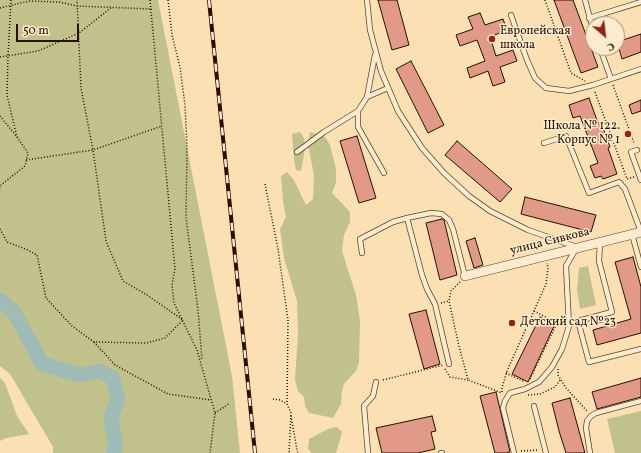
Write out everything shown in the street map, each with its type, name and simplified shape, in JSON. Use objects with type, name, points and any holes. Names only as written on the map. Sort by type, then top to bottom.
[{"type":"street","name":"улица Сивкова","points":[[465,276],[638,232]]},
{"type":"lane","points":[[366,0],[375,53],[388,88],[398,111],[422,148],[444,173],[469,196],[490,211],[512,223],[577,247],[566,266],[569,326],[566,341],[559,355],[539,382],[532,386],[510,393],[506,398],[503,408],[514,452]]},
{"type":"lane","points":[[585,0],[589,16]]},
{"type":"lane","points":[[596,16],[641,2]]},
{"type":"lane","points":[[511,15],[535,78],[546,88],[569,91],[593,85],[641,69]]},
{"type":"lane","points":[[297,152],[324,132],[358,111],[367,97],[375,53]]},
{"type":"lane","points":[[603,56],[611,79]]},
{"type":"lane","points":[[367,97],[388,88]]},
{"type":"lane","points":[[358,111],[358,127],[384,173]]},
{"type":"lane","points":[[544,143],[566,136],[589,193],[619,182],[625,189],[638,232],[641,268]]},
{"type":"lane","points":[[637,150],[631,152],[640,178]]},
{"type":"lane","points":[[362,252],[360,239],[393,222],[431,213],[442,214],[449,220],[453,228],[465,276]]},
{"type":"lane","points":[[407,218],[422,274],[427,289],[435,304],[449,364]]},
{"type":"lane","points":[[600,242],[599,262],[612,312],[578,320],[589,362],[641,349]]},
{"type":"lane","points":[[368,453],[364,406],[373,396],[376,382]]},
{"type":"lane","points":[[590,453],[586,428],[587,421],[591,416],[596,413],[641,401]]},
{"type":"lane","points":[[534,406],[546,453]]},
{"type":"path","points":[[11,0],[7,95],[17,137]]},
{"type":"path","points":[[77,0],[81,88],[93,150],[106,241],[123,281],[147,295],[183,320]]},
{"type":"path","points":[[150,0],[175,269],[172,285],[174,302],[197,350],[212,400],[215,413],[210,453]]},
{"type":"path","points":[[168,0],[172,34],[180,67],[185,105],[187,148],[186,218],[198,310],[202,364]]},
{"type":"path","points":[[545,0],[571,73],[593,85],[627,179],[640,178]]},
{"type":"path","points":[[0,8],[29,1],[59,2],[77,6],[152,9]]},
{"type":"path","points":[[0,57],[38,51],[79,34],[112,7]]},
{"type":"path","points":[[611,79],[637,150]]},
{"type":"path","points":[[0,116],[28,153],[25,166],[1,184],[0,188]]},
{"type":"path","points":[[26,160],[93,150],[162,126]]},
{"type":"path","points":[[265,184],[278,249],[288,320],[287,404],[291,413],[298,453]]},
{"type":"path","points":[[0,229],[7,242],[37,255],[46,298],[72,326],[94,342],[115,365],[168,394],[212,400]]},
{"type":"path","points":[[442,366],[450,377],[468,380],[502,393],[506,374],[546,284],[548,266]]},
{"type":"path","points":[[465,276],[451,291],[449,301],[468,380]]},
{"type":"path","points":[[506,374],[528,383],[557,323],[534,311]]},
{"type":"path","points":[[94,342],[146,343],[165,338],[183,320]]},
{"type":"path","points":[[559,355],[558,375],[566,388],[591,416]]},
{"type":"path","points":[[376,382],[449,364]]},
{"type":"path","points":[[526,396],[540,394],[555,387],[561,379]]},
{"type":"path","points":[[273,399],[280,400],[287,404]]},
{"type":"path","points":[[215,413],[230,403]]},
{"type":"path","points":[[289,453],[291,413]]},
{"type":"path","points":[[514,452],[533,450]]},
{"type":"green space","points":[[0,0],[158,0],[232,376],[240,453],[53,453],[53,447],[10,374],[0,366]]},
{"type":"green space","points":[[300,132],[304,138],[305,149],[301,171],[296,170],[292,134]]},
{"type":"green space","points":[[310,132],[325,137],[330,145],[336,169],[336,182],[332,193],[350,212],[350,222],[344,235],[342,251],[356,295],[360,321],[359,363],[356,371],[344,384],[341,404],[333,418],[309,413],[305,406],[304,397],[298,391],[295,380],[298,333],[297,301],[284,258],[280,229],[286,217],[281,176],[287,172],[294,180],[306,205],[313,199],[314,175],[308,145]]},
{"type":"green space","points":[[588,266],[596,305],[580,309],[577,290],[579,268]]},
{"type":"green space","points":[[0,378],[5,383],[17,416],[29,434],[6,438],[0,441]]},
{"type":"green space","points":[[641,411],[641,453],[615,453],[607,419]]},
{"type":"green space","points":[[337,427],[342,432],[336,453],[312,453],[308,449],[309,439],[328,429]]},
{"type":"building","points":[[378,0],[397,0],[409,45],[392,50]]},
{"type":"building","points":[[554,0],[573,0],[585,32],[585,56],[594,56],[598,67],[581,73]]},
{"type":"building","points":[[480,13],[485,25],[503,19],[507,30],[490,37],[496,56],[513,50],[517,61],[500,67],[505,82],[493,86],[488,71],[470,78],[467,68],[485,61],[477,40],[460,46],[456,35],[473,29],[468,17]]},
{"type":"building","points":[[641,34],[641,52],[622,59],[621,56],[625,56],[625,39]]},
{"type":"building","points":[[411,61],[444,125],[428,133],[396,69]]},
{"type":"building","points":[[589,98],[598,123],[601,122],[610,147],[608,148],[617,174],[603,179],[601,176],[595,178],[590,166],[598,163],[580,116],[573,118],[569,105]]},
{"type":"building","points":[[641,100],[641,111],[632,114],[629,105]]},
{"type":"building","points":[[357,136],[376,198],[359,203],[340,141]]},
{"type":"building","points":[[457,141],[512,189],[500,202],[445,155]]},
{"type":"building","points":[[525,197],[596,215],[591,232],[521,214]]},
{"type":"building","points":[[442,219],[444,220],[457,275],[440,280],[426,223]]},
{"type":"building","points":[[475,238],[483,265],[474,268],[466,241]]},
{"type":"building","points":[[633,257],[641,287],[641,333],[597,345],[593,330],[631,319],[615,262]]},
{"type":"building","points":[[426,310],[440,364],[424,369],[409,314]]},
{"type":"building","points":[[540,317],[555,324],[528,382],[512,374]]},
{"type":"building","points":[[641,378],[641,397],[597,409],[592,392]]},
{"type":"building","points":[[496,392],[510,452],[506,453],[495,453],[480,396]]},
{"type":"building","points":[[570,398],[585,453],[566,453],[559,431],[552,403]]},
{"type":"building","points":[[432,416],[436,431],[431,432],[435,449],[418,453],[382,453],[376,428]]},
{"type":"waterway","points":[[0,300],[14,312],[42,364],[80,375],[100,371],[113,378],[118,398],[111,418],[116,447],[113,453]]},
{"type":"railway","points":[[209,0],[255,453]]},
{"type":"place","name":"Европейская школа","points":[[492,39]]},
{"type":"place","name":"Школа № 122. Корпус № 1","points":[[628,134]]},
{"type":"place","name":"Детский сад №23","points":[[512,323]]}]
